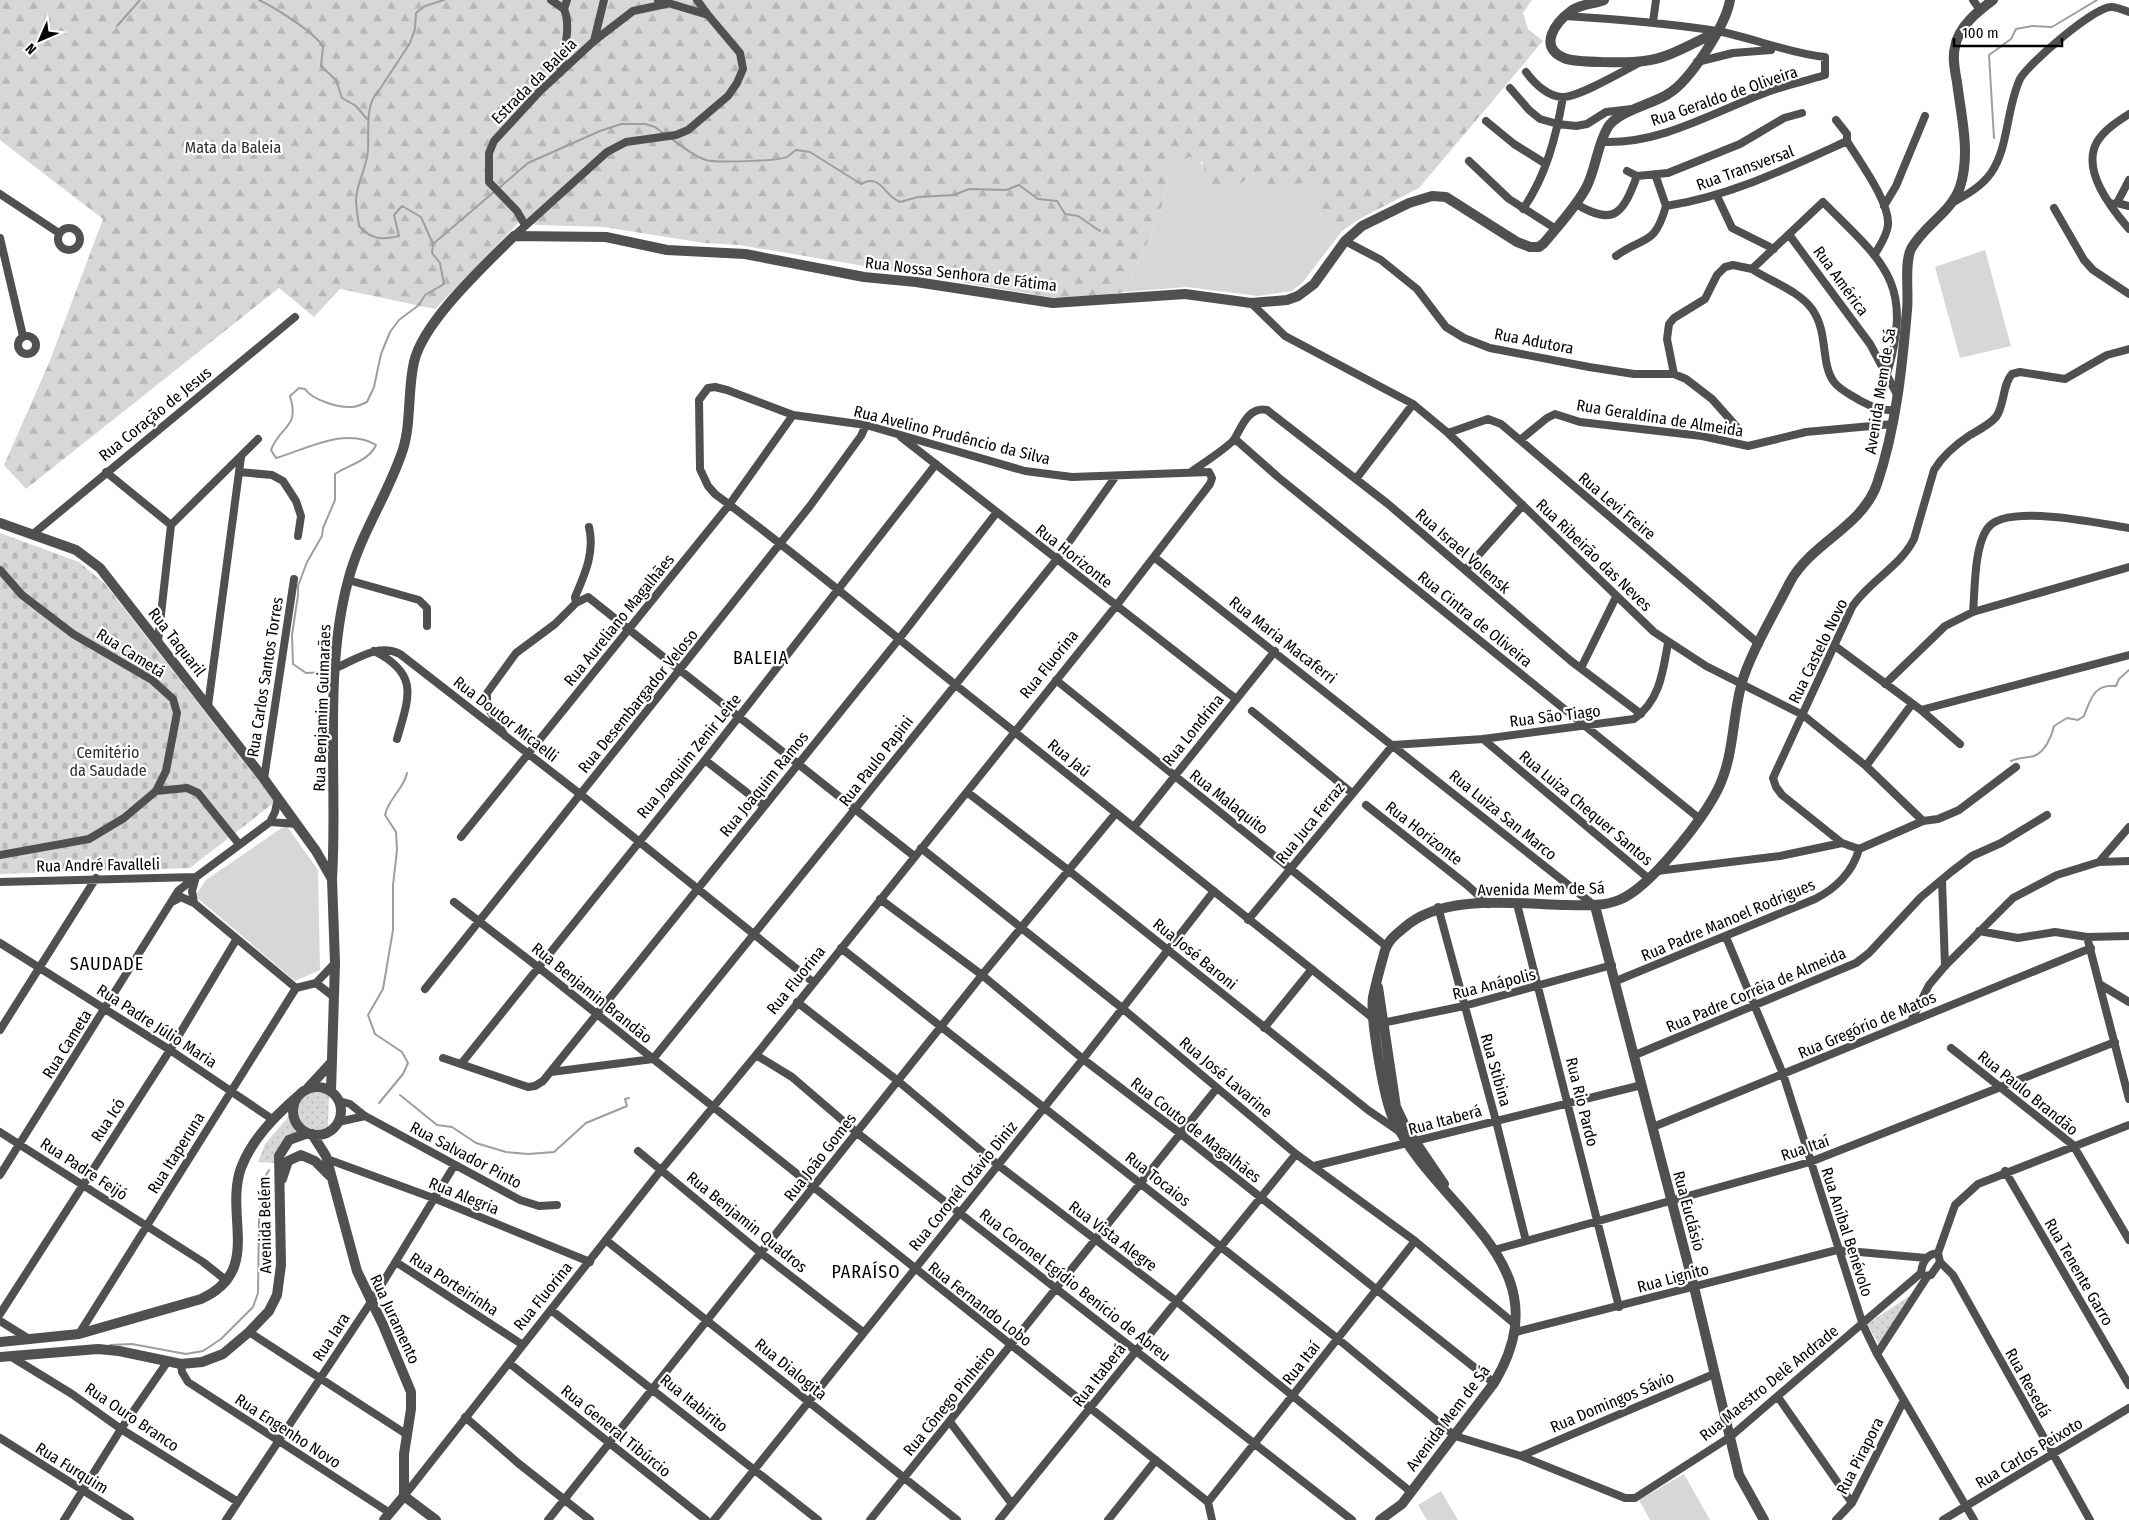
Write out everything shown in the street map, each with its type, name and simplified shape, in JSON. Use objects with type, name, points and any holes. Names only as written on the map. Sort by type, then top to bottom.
[{"type":"street","points":[[551,0],[564,9],[567,16],[567,33],[560,73]]},
{"type":"street","points":[[564,9],[567,0]]},
{"type":"street","name":"Estrada da Baleia","points":[[525,225],[517,211],[491,184],[489,154],[494,141],[594,40],[604,0]]},
{"type":"street","points":[[658,0],[708,15]]},
{"type":"street","points":[[514,236],[607,152],[626,142],[676,135],[688,130],[728,96],[743,69],[740,53],[697,0]]},
{"type":"street","points":[[1604,0],[1577,7],[1565,16],[1550,35],[1554,50],[1559,56],[1573,60],[1642,62],[1661,58],[1719,32]]},
{"type":"street","points":[[1653,22],[1656,0]]},
{"type":"street","name":"Rua Nossa Senhora de Fátima","points":[[514,236],[606,237],[667,250],[745,254],[864,277],[916,282],[1053,302],[1185,294],[1251,303],[1288,300],[1298,296],[1314,284],[1345,241],[1362,226],[1409,203],[1432,196],[1446,197],[1517,242],[1530,247],[1539,246],[1544,243],[1576,204],[1587,187],[1609,126],[1634,108],[1668,94],[1680,84],[1719,32],[1728,14],[1730,0]]},
{"type":"street","points":[[1972,0],[1980,10]]},
{"type":"street","points":[[1950,204],[1959,191],[1965,160],[1954,49],[1960,34],[1980,10],[1993,0]]},
{"type":"street","points":[[594,40],[633,11],[669,4]]},
{"type":"street","name":"Avenida Mem de Sá","points":[[1380,1520],[1402,1504],[1494,1383],[1510,1352],[1516,1329],[1517,1311],[1510,1280],[1494,1250],[1448,1192],[1431,1176],[1385,1097],[1378,1021],[1373,997],[1386,946],[1411,921],[1438,907],[1488,904],[1595,906],[1626,897],[1652,875],[1700,819],[1718,789],[1726,765],[1741,684],[1793,577],[1814,554],[1857,515],[1875,490],[1893,424],[1898,396],[1908,304],[1909,257],[1911,249],[1950,204],[1974,190],[1990,174],[1998,159],[2014,96],[2021,78],[2030,66],[2084,18],[2100,9],[2111,7],[2129,12]]},
{"type":"street","points":[[1565,16],[1653,22],[1719,32],[1783,50]]},
{"type":"street","points":[[1697,62],[1734,52],[1783,50]]},
{"type":"street","name":"Rua Geraldo de Oliveira","points":[[1603,142],[1625,142],[1668,132],[1700,122],[1770,91],[1825,75],[1825,57],[1783,50]]},
{"type":"street","points":[[1526,72],[1540,87],[1563,98],[1576,94],[1642,62]]},
{"type":"street","points":[[1510,88],[1529,110],[1540,119],[1558,124],[1576,126],[1587,124],[1606,112],[1634,108]]},
{"type":"street","points":[[1523,209],[1532,195],[1546,164],[1558,124],[1563,98]]},
{"type":"street","points":[[1627,172],[1637,176],[1668,173],[1740,144],[1784,118],[1802,113]]},
{"type":"street","points":[[2129,114],[2105,132],[2097,141],[2093,152],[2093,168],[2102,191],[2114,203],[2129,228]]},
{"type":"street","points":[[1884,206],[1896,186],[1925,116]]},
{"type":"street","points":[[1836,120],[1847,134],[1847,141],[1884,206],[1888,224],[1886,235],[1875,254]]},
{"type":"street","points":[[1486,121],[1514,144],[1546,164]]},
{"type":"street","name":"Rua Transversal","points":[[1666,206],[1717,196],[1847,141]]},
{"type":"street","points":[[1470,161],[1499,190],[1523,209],[1556,229]]},
{"type":"street","points":[[1616,256],[1624,250],[1642,243],[1654,234],[1661,225],[1666,206],[1655,174]]},
{"type":"street","points":[[1576,204],[1599,216],[1612,214],[1623,208],[1637,176]]},
{"type":"street","points":[[2114,203],[2128,181]]},
{"type":"street","points":[[0,194],[59,233]]},
{"type":"street","points":[[1717,196],[1732,228],[1774,249]]},
{"type":"street","points":[[1752,269],[1790,236],[1823,202],[1875,254],[1895,289],[1894,348],[1887,374]]},
{"type":"street","points":[[2114,203],[2129,206]]},
{"type":"street","points":[[2054,208],[2084,260],[2093,270],[2129,294]]},
{"type":"street","name":"Rua Benjamim Guimarães","points":[[334,997],[335,963],[332,878],[336,668],[339,626],[348,580],[402,455],[413,367],[423,336],[437,318],[514,236]]},
{"type":"street","name":"Rua América","points":[[1790,236],[1870,344],[1898,396]]},
{"type":"street","points":[[0,238],[23,336]]},
{"type":"street","name":"Rua Adutora","points":[[1345,241],[1381,260],[1417,289],[1442,323],[1464,338],[1490,348],[1634,374],[1674,374],[1686,379],[1712,399],[1736,426]]},
{"type":"street","points":[[1674,374],[1667,329],[1674,318],[1705,299],[1717,275],[1725,267],[1733,265],[1752,269],[1802,298],[1812,309],[1822,330],[1827,362],[1835,382],[1870,406],[1883,411],[1895,410]]},
{"type":"street","name":"Rua Ribeirão das Neves","points":[[1251,303],[1285,336],[1413,404],[1448,433],[1616,597],[1668,643],[1741,684],[1803,715],[1866,766],[1923,821]]},
{"type":"street","name":"Rua Coração de Jesus","points":[[33,534],[295,317]]},
{"type":"street","name":"Rua Castelo Novo","points":[[1842,843],[1782,795],[1773,783],[1773,778],[1857,600],[1910,548],[1934,470],[1939,461],[1957,443],[1994,420],[2002,405],[2010,377],[2015,373],[2065,379],[2107,355],[2129,349]]},
{"type":"street","name":"Rua Avelino Prudêncio da Silva","points":[[740,513],[708,486],[700,468],[699,400],[702,393],[708,388],[721,388],[793,415],[866,425],[1025,471],[1072,477],[1190,473]]},
{"type":"street","points":[[1356,479],[1413,404]]},
{"type":"street","name":"Rua Israel Volensk","points":[[1235,439],[1239,428],[1252,413],[1259,409],[1267,410],[1356,479],[1466,569],[1496,598],[1581,668],[1641,714]]},
{"type":"street","name":"Rua Geraldina de Almeida","points":[[1520,440],[1547,418],[1555,414],[1580,422],[1702,436],[1748,446],[1806,432],[1893,424]]},
{"type":"street","name":"Rua Aureliano Magalhães","points":[[461,837],[729,505],[793,415]]},
{"type":"street","name":"Rua Levi Freire","points":[[1448,433],[1488,419],[1501,424],[1759,644]]},
{"type":"street","name":"Rua Desembargador Veloso","points":[[425,989],[681,670],[836,471],[866,425]]},
{"type":"street","name":"Rua Horizonte","points":[[896,433],[1236,699]]},
{"type":"street","points":[[158,641],[171,525],[258,438]]},
{"type":"street","points":[[1190,473],[1235,439]]},
{"type":"street","name":"Rua Cintra de Oliveira","points":[[1235,439],[1700,819]]},
{"type":"street","points":[[208,706],[241,457]]},
{"type":"street","name":"Rua Joaquim Zenir Leite","points":[[461,1064],[638,841],[705,760],[936,464]]},
{"type":"street","points":[[106,472],[171,525]]},
{"type":"street","points":[[239,472],[272,475],[283,481],[296,501],[301,516],[298,536]]},
{"type":"street","name":"Rua Fluorina","points":[[387,1516],[607,1241],[661,1170],[756,1056],[797,1002],[1116,606],[1212,481],[1212,476],[1209,472],[1190,473]]},
{"type":"street","name":"Rua Paulo Papini","points":[[653,1059],[756,934],[1057,559],[1116,476]]},
{"type":"street","points":[[1466,569],[1523,505]]},
{"type":"street","name":"Rua Joaquim Ramos","points":[[551,1072],[763,805],[900,639],[996,512]]},
{"type":"street","name":"Rua Jaú","points":[[740,513],[838,589],[1248,920],[1378,1021]]},
{"type":"street","points":[[1973,612],[1977,569],[1983,536],[1993,522],[2003,518],[2031,516],[2129,528]]},
{"type":"street","name":"Rua Taquaril","points":[[0,522],[76,550],[100,568],[264,779],[316,851],[332,878]]},
{"type":"street","points":[[576,603],[576,597],[589,562],[592,536],[589,527]]},
{"type":"street","name":"Rua Maria Macaferri","points":[[1154,557],[1393,745]]},
{"type":"street","points":[[1885,684],[1945,626],[1973,612],[2129,567]]},
{"type":"street","name":"Rua Cametá","points":[[0,570],[22,595],[73,634],[152,680],[173,699],[177,713],[166,770],[156,792],[124,818],[89,839],[0,855]]},
{"type":"street","name":"Rua Carlos Santos Torres","points":[[264,779],[294,579]]},
{"type":"street","points":[[348,580],[419,600],[426,608],[427,626]]},
{"type":"street","points":[[1581,668],[1616,597]]},
{"type":"street","points":[[505,736],[487,706],[487,692],[516,653],[555,624],[583,598],[592,599],[914,856]]},
{"type":"street","points":[[1641,714],[1653,699],[1661,681],[1668,643]]},
{"type":"street","points":[[1835,646],[1921,710],[1960,744]]},
{"type":"street","name":"Rua Doutor Micaelli","points":[[336,668],[374,651],[390,649],[400,654],[580,794],[814,982]]},
{"type":"street","points":[[374,651],[388,658],[398,667],[405,676],[409,686],[408,699],[398,739]]},
{"type":"street","name":"Rua Londrina","points":[[1134,827],[1275,651]]},
{"type":"street","points":[[1921,710],[2129,655]]},
{"type":"street","name":"Rua Malaquito","points":[[1056,680],[1386,946]]},
{"type":"street","points":[[1866,766],[1912,704]]},
{"type":"street","points":[[1252,711],[1352,793]]},
{"type":"street","name":"Rua São Tiago","points":[[1393,745],[1483,739],[1629,720],[1641,714]]},
{"type":"street","name":"Rua Luiza Chequer Santos","points":[[1483,739],[1652,875]]},
{"type":"street","name":"Rua Juca Ferraz","points":[[1248,920],[1393,745]]},
{"type":"street","name":"Rua Luiza San Marco","points":[[1393,745],[1595,906]]},
{"type":"street","points":[[705,760],[763,805]]},
{"type":"street","points":[[1652,875],[1693,865],[1780,856],[1842,843],[1859,849],[1923,821],[1938,819],[1959,810],[2016,767]]},
{"type":"street","points":[[156,792],[187,788],[198,793],[239,844]]},
{"type":"street","name":"Rua José Baroni","points":[[967,792],[1169,950],[1368,1110],[1404,1132]]},
{"type":"street","points":[[278,798],[275,812],[270,822],[297,824]]},
{"type":"street","name":"Rua Horizonte","points":[[1366,805],[1467,885],[1488,904]]},
{"type":"street","name":"Rua João Gomes","points":[[548,1520],[708,1321],[856,1132],[942,1027],[982,974],[1116,813]]},
{"type":"street","name":"Rua Padre Corrêia de Almeida","points":[[1635,1056],[1856,964],[1869,953],[1922,897],[1972,856],[2002,843],[2048,815]]},
{"type":"street","name":"Rua Cameta","points":[[0,1175],[183,886],[270,822]]},
{"type":"street","points":[[2099,862],[2129,827]]},
{"type":"street","points":[[316,851],[328,848],[334,841]]},
{"type":"street","name":"Rua José Lavarine","points":[[921,848],[1122,1008],[1296,1154],[1415,1241],[1516,1329]]},
{"type":"street","name":"Rua Padre Manoel Rodrigues","points":[[1616,981],[1726,937],[1829,891],[1850,868],[1856,859],[1859,849]]},
{"type":"street","points":[[1668,858],[1693,865]]},
{"type":"street","points":[[1911,1021],[1929,985],[1945,966],[1979,931],[2023,891],[2056,875],[2099,862],[2129,861]]},
{"type":"street","points":[[194,903],[192,891],[196,877]]},
{"type":"street","name":"Rua André Favalleli","points":[[0,882],[96,878],[196,877]]},
{"type":"street","points":[[0,1030],[96,878]]},
{"type":"street","points":[[1942,880],[1945,966]]},
{"type":"street","name":"Rua Coronél Otávio Diniz","points":[[714,1520],[1083,1059],[1214,891]]},
{"type":"street","points":[[172,902],[181,897],[194,903],[236,940],[296,988],[316,983],[335,963]]},
{"type":"street","name":"Rua Couto de Magalhães","points":[[880,899],[982,974],[1083,1059],[1181,1134],[1494,1383]]},
{"type":"street","name":"Rua Benjamin Brandão","points":[[454,902],[713,1107]]},
{"type":"street","name":"Rua Rio Pardo","points":[[1517,904],[1540,987],[1567,1103],[1619,1307]]},
{"type":"street","name":"Rua Euclásio","points":[[1595,906],[1612,965],[1670,1200],[1694,1286],[1739,1475],[1764,1520]]},
{"type":"street","name":"Rua Stibina","points":[[1438,907],[1496,1120],[1526,1241]]},
{"type":"street","points":[[1979,931],[2018,938],[2055,932],[2087,937],[2129,936]]},
{"type":"street","name":"Rua Aníbal Benévolo","points":[[1726,937],[1783,1074],[1863,1325],[1877,1354],[1974,1520]]},
{"type":"street","points":[[2087,937],[2101,985],[2129,1099]]},
{"type":"street","name":"Rua Icó","points":[[0,1314],[170,1050],[236,940]]},
{"type":"street","name":"Rua Padre Júlio Maria","points":[[0,943],[170,1050],[272,1119]]},
{"type":"street","name":"Rua Tocaios","points":[[841,948],[1338,1339],[1455,1436]]},
{"type":"street","name":"Rua Gregório de Matos","points":[[1653,1127],[2091,948]]},
{"type":"street","name":"Rua Anápolis","points":[[1378,1021],[1464,1006],[1540,987],[1612,965]]},
{"type":"street","points":[[1264,1028],[1312,969]]},
{"type":"street","points":[[316,983],[334,997],[331,1091]]},
{"type":"street","points":[[2101,985],[2129,1002]]},
{"type":"street","name":"Rua Itaperuna","points":[[79,1334],[296,988]]},
{"type":"street","name":"Rua Vista Alegre","points":[[797,1002],[898,1081],[998,1165],[1176,1301],[1411,1492]]},
{"type":"street","name":"Rua Itaí","points":[[1494,1250],[1810,1162],[2115,1042]]},
{"type":"street","name":"Rua Paulo Brandão","points":[[1951,1048],[2073,1145],[2129,1240]]},
{"type":"street","name":"Rua Coronel Egídio Benício de Abreu","points":[[756,1056],[792,1077],[856,1132],[1352,1520]]},
{"type":"street","points":[[443,1058],[528,1087],[538,1084],[551,1072],[653,1059]]},
{"type":"street","points":[[331,1063],[298,1096],[293,1112],[295,1121],[310,1134],[320,1134],[335,1126],[365,1116]]},
{"type":"street","name":"Rua Itaberá","points":[[1314,1166],[1412,1144],[1496,1120],[1642,1084]]},
{"type":"street","points":[[308,1088],[316,1086],[331,1091],[339,1102],[341,1112],[335,1126]]},
{"type":"street","name":"Rua Cônego Pinheiro","points":[[870,1520],[1217,1088]]},
{"type":"street","name":"Avenida Belém","points":[[0,1342],[79,1334],[202,1299],[219,1290],[227,1281],[237,1258],[239,1236],[237,1197],[241,1168],[254,1143],[272,1119],[298,1096]]},
{"type":"street","name":"Rua Salvador Pinto","points":[[339,1102],[350,1104],[365,1116],[454,1166],[520,1200],[539,1206],[557,1205]]},
{"type":"street","name":"Rua Fernando Lobo","points":[[713,1107],[1208,1502]]},
{"type":"street","points":[[1924,1275],[1934,1272],[1940,1262],[1938,1253],[1955,1205],[1962,1196],[1978,1184],[2006,1171],[2129,1125]]},
{"type":"street","name":"Rua Juramento","points":[[327,1157],[335,1126]]},
{"type":"street","name":"Rua Padre Feijó","points":[[0,1132],[203,1262],[227,1281]]},
{"type":"street","name":"Avenida Belém","points":[[3,1357],[98,1349],[119,1351],[181,1364],[214,1359],[249,1332],[269,1311],[277,1295],[280,1282],[279,1162],[281,1150],[289,1140],[310,1134]]},
{"type":"street","name":"Rua Juramento","points":[[310,1134],[327,1157],[356,1270],[411,1392],[403,1474],[404,1496]]},
{"type":"street","name":"Rua Benjamin Quadros","points":[[638,1151],[761,1254],[863,1332]]},
{"type":"street","name":"Rua Itaberá","points":[[999,1520],[1092,1408],[1220,1246],[1296,1154]]},
{"type":"street","points":[[280,1189],[288,1161],[301,1155],[315,1161],[332,1178]]},
{"type":"street","name":"Rua Alegria","points":[[327,1157],[590,1262]]},
{"type":"street","name":"Rua Iara","points":[[226,1520],[371,1302],[436,1199],[454,1166]]},
{"type":"street","name":"Rua Tenente Garro","points":[[2006,1171],[2129,1386]]},
{"type":"street","name":"Rua Dialogita","points":[[607,1241],[809,1401],[903,1479],[957,1520]]},
{"type":"street","name":"Rua Itaí","points":[[1208,1502],[1257,1444],[1415,1241]]},
{"type":"street","points":[[1838,1250],[1926,1258],[1938,1253]]},
{"type":"street","name":"Rua Lignito","points":[[1516,1329],[1619,1307],[1838,1250]]},
{"type":"street","points":[[1877,1354],[1924,1275],[1926,1258]]},
{"type":"street","name":"Rua Porteirinha","points":[[396,1262],[523,1345]]},
{"type":"street","name":"Rua Resedá","points":[[1940,1262],[1954,1275],[2052,1455],[2090,1520]]},
{"type":"street","name":"Rua Maestro Delê Andrade","points":[[1455,1436],[1521,1456],[1631,1499],[1730,1437],[1924,1275]]},
{"type":"street","name":"Rua Itabirito","points":[[551,1310],[653,1388],[818,1520]]},
{"type":"street","points":[[0,1321],[29,1339]]},
{"type":"street","points":[[249,1332],[406,1434]]},
{"type":"street","name":"Rua Ouro Branco","points":[[3,1357],[72,1394],[121,1429],[238,1502]]},
{"type":"street","points":[[64,1520],[121,1429],[168,1361]]},
{"type":"street","name":"Rua General Tibúrcio","points":[[509,1363],[706,1520]]},
{"type":"street","name":"Rua Engenho Novo","points":[[181,1364],[182,1372],[188,1382],[387,1516]]},
{"type":"street","name":"Rua Domingos Sávio","points":[[1521,1456],[1714,1374]]},
{"type":"street","points":[[1778,1397],[1852,1503]]},
{"type":"street","name":"Rua Pirapora","points":[[1836,1520],[1852,1503],[1904,1400]]},
{"type":"street","name":"Rua Carlos Peixoto","points":[[1943,1520],[2129,1408]]},
{"type":"street","points":[[465,1417],[518,1463],[590,1520]]},
{"type":"street","points":[[950,1422],[1012,1504]]},
{"type":"street","name":"Rua Furquim","points":[[0,1438],[130,1520]]},
{"type":"street","points":[[1108,1520],[1156,1460]]},
{"type":"street","points":[[404,1496],[436,1520]]},
{"type":"street","points":[[1208,1502],[1212,1520]]},
{"type":"green space","name":"Mata da Baleia","points":[[0,0],[1532,0],[1523,13],[1528,29],[1543,41],[1419,188],[1361,218],[1342,231],[1321,216],[1314,190],[1276,189],[1275,187],[1261,185],[1253,174],[1236,188],[1210,191],[1202,162],[1169,173],[1160,215],[1125,292],[1082,299],[1050,297],[739,245],[704,243],[604,227],[536,225],[524,217],[435,309],[340,289],[314,317],[279,288],[26,489],[4,465],[49,363],[103,219],[0,140]]},
{"type":"green space","points":[[1189,157],[1195,158],[1202,165],[1210,191],[1236,188],[1253,174],[1261,185],[1275,187],[1276,189],[1305,182],[1314,190],[1321,216],[1342,231],[1303,282],[1292,291],[1258,296],[1187,287],[1125,292],[1160,215],[1169,173],[1176,163]]},
{"type":"green space","points":[[1985,250],[2011,346],[1960,358],[1935,267]]},
{"type":"green space","name":"Cemitério da Saudade","points":[[0,533],[79,562],[105,584],[275,802],[190,868],[0,874]]},
{"type":"green space","points":[[286,825],[318,870],[320,970],[295,981],[195,896],[206,880]]},
{"type":"green space","points":[[316,1088],[329,1093],[328,1128],[319,1131],[311,1130],[304,1126],[297,1120],[296,1114],[297,1104],[302,1095]]},
{"type":"green space","points":[[290,1115],[293,1124],[301,1131],[276,1163],[258,1162],[265,1144]]},
{"type":"green space","points":[[1911,1295],[1880,1346],[1867,1324]]},
{"type":"green space","points":[[1684,1474],[1710,1520],[1650,1520],[1639,1500]]},
{"type":"green space","points":[[1441,1491],[1458,1520],[1427,1520],[1418,1505]]},
{"type":"waterway","points":[[117,26],[140,0]]},
{"type":"waterway","points":[[259,0],[294,21],[319,41],[323,47],[321,66],[336,80],[342,98],[356,106],[367,119]]},
{"type":"waterway","points":[[433,244],[421,217],[402,206],[394,215],[399,236],[378,238],[368,234],[359,226],[356,199],[368,150],[368,119],[371,103],[410,43],[415,29],[416,13],[425,6],[444,0]]},
{"type":"waterway","points":[[1994,138],[1989,55],[2011,39],[2016,29],[2032,26],[2052,27],[2097,0]]},
{"type":"waterway","points":[[499,188],[528,163],[600,131],[621,124],[645,124],[655,127],[664,134]]},
{"type":"waterway","points":[[672,139],[697,156],[712,161],[773,160],[787,157],[796,150],[810,152],[861,184],[868,181],[878,183],[894,199],[900,202],[918,197],[954,195],[969,189],[1006,190],[1019,185],[1038,199],[1057,201],[1065,214],[1078,216],[1100,231]]},
{"type":"waterway","points":[[329,672],[306,673],[293,664],[292,635],[298,586],[307,562],[322,536],[323,528],[335,500],[335,474],[363,459],[376,445],[352,438],[339,439],[312,445],[276,458],[271,450],[291,421],[293,415],[290,396],[299,388],[305,389],[313,397],[340,406],[354,407],[367,402],[374,387],[381,354],[390,332],[399,320],[419,305],[425,295],[444,284],[440,263],[432,253],[433,244],[495,191]]},
{"type":"waterway","points":[[2011,761],[2038,754],[2047,743],[2054,726],[2067,718],[2078,720],[2084,716],[2094,694],[2103,687],[2116,686],[2119,679],[2129,670]]},
{"type":"waterway","points":[[379,1103],[403,1074],[408,1063],[402,1052],[375,1034],[368,1015],[383,989],[393,930],[393,885],[397,850],[396,832],[385,815],[389,804],[403,784],[407,773]]},
{"type":"waterway","points":[[400,1095],[437,1125],[452,1127],[476,1143],[506,1152],[528,1154],[554,1152],[586,1123],[627,1106],[625,1099],[629,1098]]},
{"type":"waterway","points":[[110,1345],[132,1344],[186,1354],[203,1351],[221,1339],[253,1307],[258,1293],[259,1220],[264,1179],[269,1170]]},
{"type":"district","name":"BALEIA","points":[[761,658]]},
{"type":"district","name":"SAUDADE","points":[[107,964]]},
{"type":"district","name":"PARAÍSO","points":[[866,1272]]}]
